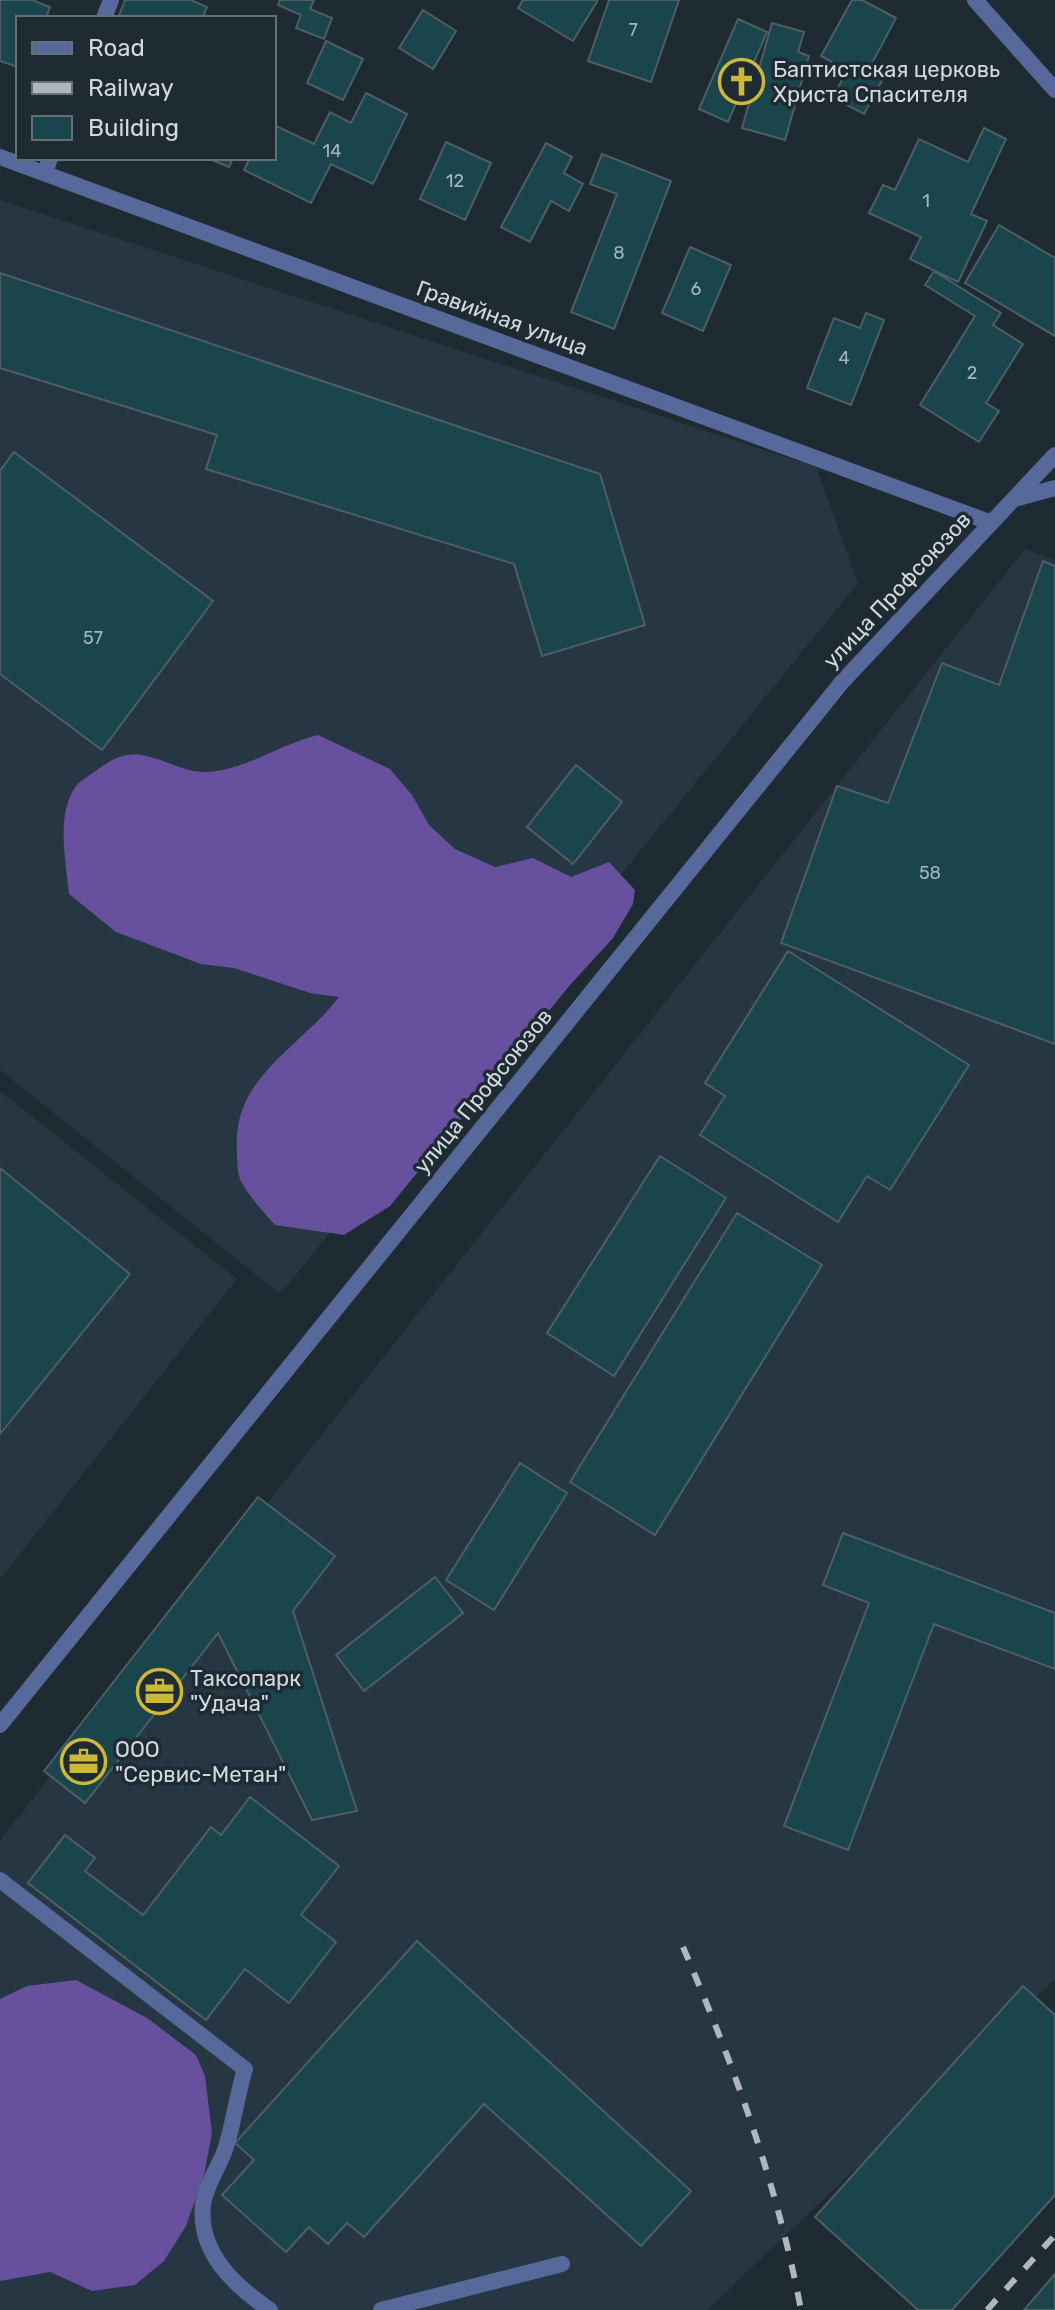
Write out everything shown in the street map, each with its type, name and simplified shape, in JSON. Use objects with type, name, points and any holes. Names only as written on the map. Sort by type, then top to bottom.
[{"type":"street","points":[[975,0],[1055,90]]},
{"type":"street","name":"Гравийная улица","points":[[0,157],[47,166],[989,522]]},
{"type":"street","name":"улица Профсоюзов","points":[[0,1725],[842,682],[1055,455]]},
{"type":"street","name":"улица Профсоюзов","points":[[1017,498],[1055,488]]},
{"type":"street","points":[[0,1880],[245,2069],[226,2147],[203,2205],[208,2246],[226,2274],[270,2310]]},
{"type":"street","points":[[381,2310],[562,2264]]},
{"type":"shaded area","points":[[0,200],[816,467],[858,583],[280,1294],[0,1070]]},
{"type":"shaded area","points":[[1025,549],[1055,560],[1055,1979],[707,2310],[0,2310],[0,1840]]},
{"type":"shaded area","points":[[318,735],[390,769],[412,795],[429,825],[455,849],[495,867],[533,858],[571,877],[609,862],[635,890],[633,904],[613,938],[570,985],[390,1206],[344,1235],[275,1225],[244,1187],[237,1158],[238,1125],[245,1102],[257,1083],[339,997],[310,993],[234,968],[201,964],[116,932],[69,894],[64,853],[64,823],[70,796],[81,781],[118,758],[142,755],[208,772],[237,766]]},
{"type":"shaded area","points":[[0,1091],[237,1279],[0,1579]]},
{"type":"shaded area","points":[[76,1980],[147,2018],[196,2055],[205,2076],[212,2133],[204,2175],[186,2226],[164,2261],[135,2285],[92,2291],[50,2272],[0,2281],[0,1999],[27,1986]]},
{"type":"building","points":[[0,0],[32,0],[50,7],[47,16],[16,16],[16,66],[0,61]]},
{"type":"building","points":[[125,0],[191,0],[207,7],[203,16],[119,16]]},
{"type":"building","points":[[280,0],[314,0],[310,9],[332,18],[324,39],[296,28],[301,15],[278,5]]},
{"type":"building","points":[[523,0],[598,0],[573,41],[518,8]]},
{"type":"building","points":[[609,0],[679,0],[651,82],[588,61]]},
{"type":"building","points":[[852,0],[862,0],[896,18],[870,67],[885,75],[864,114],[833,98],[847,70],[821,56]]},
{"type":"building","points":[[423,10],[456,31],[433,69],[399,48]]},
{"type":"building","points":[[738,19],[767,32],[728,122],[699,109]]},
{"type":"building","points":[[772,23],[804,32],[798,52],[809,56],[785,140],[742,128]]},
{"type":"building","points":[[326,41],[363,59],[343,100],[307,83]]},
{"type":"building","points":[[366,93],[407,114],[373,184],[331,164],[311,203],[244,170],[249,160],[276,160],[276,126],[314,144],[330,112],[351,123]]},
{"type":"building","points":[[984,128],[1006,139],[971,214],[987,221],[958,282],[910,259],[921,237],[869,213],[883,185],[895,190],[919,139],[968,162]]},
{"type":"building","points":[[446,142],[491,163],[465,220],[420,199]]},
{"type":"building","points":[[546,143],[572,157],[564,173],[583,184],[569,211],[551,201],[530,242],[501,227]]},
{"type":"building","points":[[602,154],[671,181],[614,329],[571,312],[617,194],[590,184]]},
{"type":"building","points":[[212,160],[232,160],[229,167]]},
{"type":"building","points":[[999,225],[1055,258],[1055,336],[965,283]]},
{"type":"building","points":[[690,247],[731,265],[703,331],[662,313]]},
{"type":"building","points":[[934,271],[1001,313],[993,325],[1023,344],[986,403],[999,411],[979,442],[920,405],[975,316],[925,285]]},
{"type":"building","points":[[0,273],[600,474],[645,625],[542,656],[514,564],[206,469],[217,435],[0,368]]},
{"type":"building","points":[[866,313],[884,320],[851,405],[807,388],[834,318],[860,328]]},
{"type":"building","points":[[14,452],[213,601],[102,750],[0,674],[0,471]]},
{"type":"building","points":[[1043,561],[1055,566],[1055,1044],[781,943],[837,786],[888,803],[942,663],[999,685]]},
{"type":"building","points":[[576,765],[622,802],[573,864],[527,827]]},
{"type":"building","points":[[788,951],[969,1065],[890,1190],[867,1176],[838,1222],[700,1135],[725,1096],[705,1083]]},
{"type":"building","points":[[660,1156],[726,1198],[614,1376],[547,1333]]},
{"type":"building","points":[[0,1168],[130,1274],[0,1434]]},
{"type":"building","points":[[737,1213],[822,1265],[655,1535],[570,1482]]},
{"type":"building","points":[[520,1463],[567,1493],[494,1610],[446,1580]]},
{"type":"building","points":[[258,1497],[335,1556],[293,1611],[357,1811],[312,1820],[218,1633],[85,1803],[44,1771]]},
{"type":"building","points":[[843,1533],[1055,1613],[1055,1669],[934,1624],[848,1850],[784,1826],[869,1603],[823,1585]]},
{"type":"building","points":[[435,1577],[463,1613],[364,1691],[336,1655]]},
{"type":"building","points":[[250,1797],[339,1866],[301,1915],[336,1942],[289,2003],[245,1969],[206,2020],[28,1883],[65,1835],[95,1858],[85,1871],[143,1915],[211,1827],[221,1835]]},
{"type":"building","points":[[417,1941],[691,2191],[641,2246],[484,2104],[364,2237],[347,2223],[328,2244],[309,2227],[286,2252],[222,2195],[254,2160],[235,2143]]},
{"type":"building","points":[[1023,1986],[1055,2015],[1055,2195],[952,2310],[918,2310],[815,2217]]},
{"type":"building","points":[[1055,2274],[1055,2310],[1024,2310]]},
{"type":"railway","points":[[683,1947],[720,2036],[767,2171],[801,2310]]},
{"type":"railway","points":[[987,2310],[1055,2235]]},
{"type":"place","name":"Баптистская церковь Христа Спасителя","points":[[742,82]]},
{"type":"place","name":"Таксопарк \"Удача\"","points":[[159,1691]]},
{"type":"place","name":"ООО \"Сервис-Метан\"","points":[[84,1762]]}]
